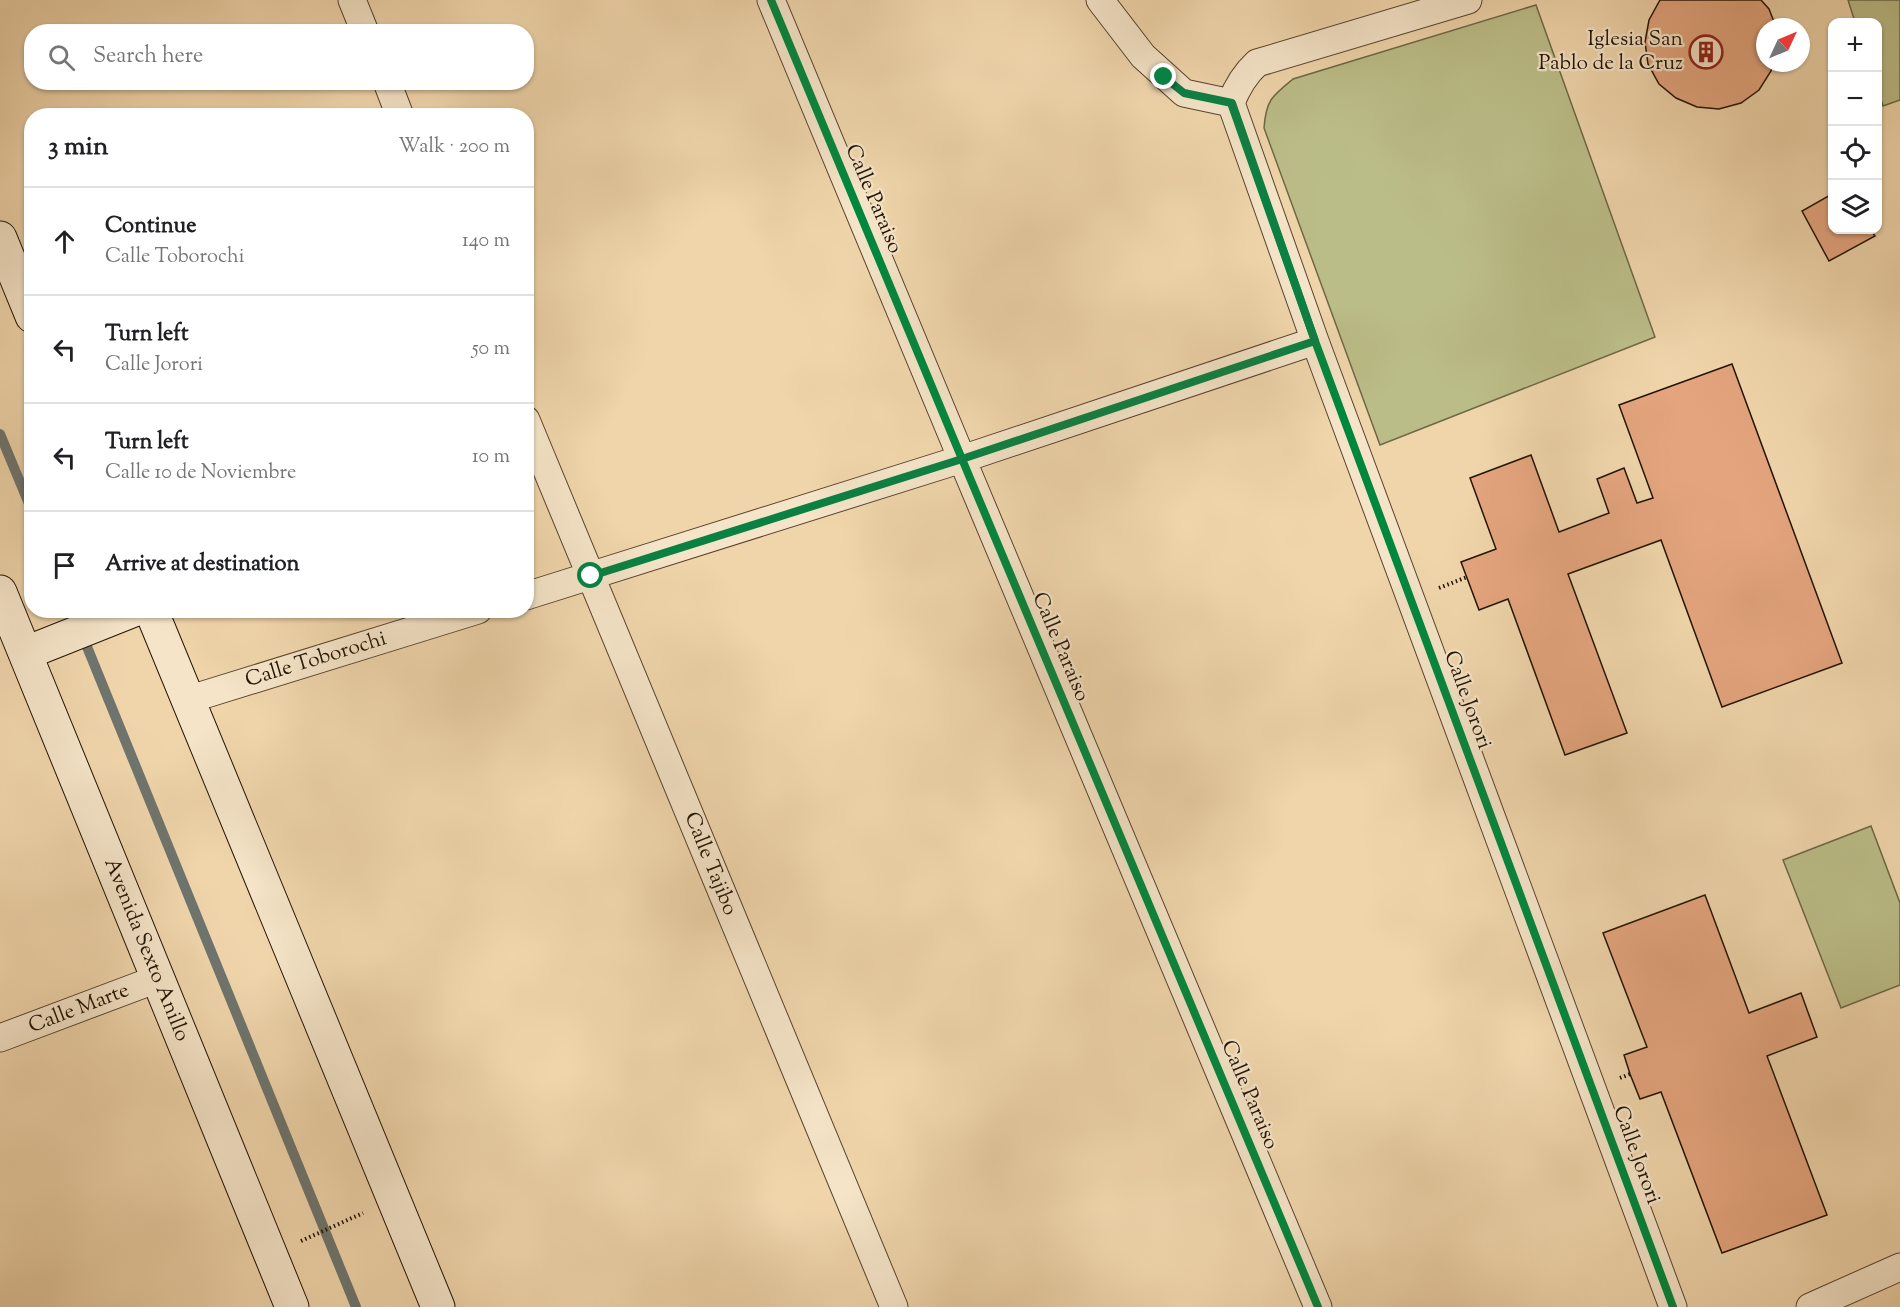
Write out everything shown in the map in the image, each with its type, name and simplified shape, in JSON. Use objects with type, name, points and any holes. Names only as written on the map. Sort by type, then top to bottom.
[{"type":"main road","points":[[0,238],[24,296]]},
{"type":"main road","name":"Avenida Sexto Anillo","points":[[0,592],[292,1307]]},
{"type":"main road","points":[[26,653],[114,618]]},
{"type":"main road","points":[[154,618],[438,1307]]},
{"type":"street","points":[[352,0],[362,24]]},
{"type":"street","name":"Calle Paraiso","points":[[771,0],[1318,1307]]},
{"type":"street","points":[[1100,0],[1143,56],[1184,93],[1232,103],[1238,86],[1257,63],[1468,0]]},
{"type":"street","points":[[390,90],[397,108]]},
{"type":"street","name":"Calle Jorori","points":[[1232,103],[1315,341],[1673,1307]]},
{"type":"street","points":[[534,594],[962,459],[1315,341]]},
{"type":"street","name":"Calle Tajibo","points":[[534,439],[894,1307]]},
{"type":"street","name":"Calle Toborochi","points":[[187,700],[452,618]]},
{"type":"street","name":"Calle Marte","points":[[0,1038],[157,979]]},
{"type":"street","points":[[1809,1307],[1900,1267]]},
{"type":"path","points":[[303,1240],[347,1220]]},
{"type":"green space","points":[[1848,0],[1900,0],[1900,100],[1883,106],[1882,103],[1882,18],[1854,18]]},
{"type":"green space","points":[[1536,5],[1655,337],[1380,445],[1264,128],[1266,111],[1271,99],[1293,79]]},
{"type":"green space","points":[[1871,826],[1900,903],[1900,985],[1841,1008],[1783,860]]},
{"type":"building","name":"Iglesia San Pablo de la Cruz","points":[[1660,0],[1761,0],[1769,9],[1772,18],[1756,18],[1756,72],[1770,72],[1759,90],[1741,103],[1719,109],[1697,107],[1676,98],[1659,84],[1648,64],[1645,42],[1649,20]]},
{"type":"building","points":[[1828,196],[1828,234],[1874,234],[1875,236],[1829,261],[1802,211]]},
{"type":"building","points":[[1732,364],[1842,663],[1722,707],[1661,540],[1568,574],[1627,733],[1565,755],[1508,599],[1479,610],[1461,562],[1496,549],[1470,478],[1531,455],[1559,532],[1609,513],[1597,479],[1624,468],[1637,503],[1653,498],[1619,405]]},
{"type":"building","points":[[1705,895],[1749,1013],[1801,993],[1817,1037],[1767,1056],[1827,1215],[1722,1253],[1661,1092],[1640,1099],[1630,1074],[1624,1055],[1647,1047],[1603,933]]},
{"type":"waterway","points":[[0,434],[24,492]]},
{"type":"waterway","points":[[75,618],[356,1307]]},
{"type":"cycle path","points":[[771,0],[1318,1307]]},
{"type":"cycle path","points":[[1231,103],[1315,341],[1673,1307]]},
{"type":"place","name":"Iglesia San Pablo de la Cruz","points":[[1706,52]]},
{"type":"route","points":[[591,576],[962,459],[1315,341],[1232,103],[1184,93],[1164,77]]}]
